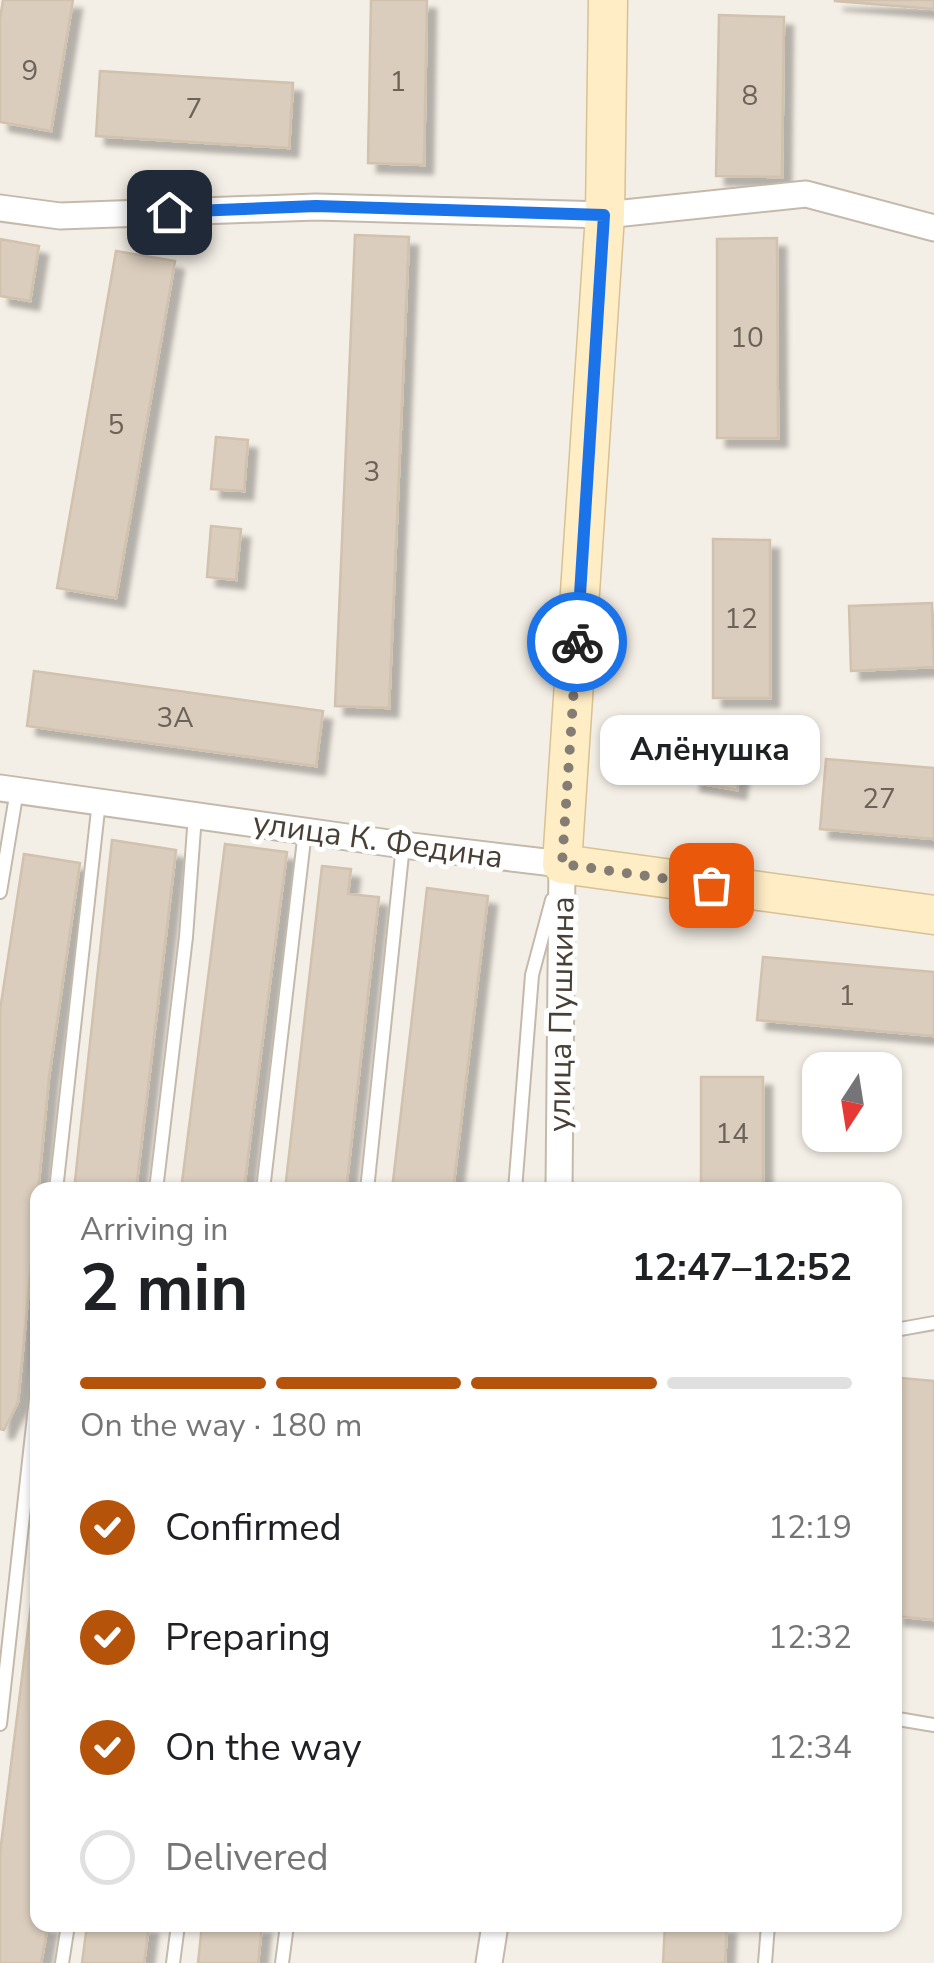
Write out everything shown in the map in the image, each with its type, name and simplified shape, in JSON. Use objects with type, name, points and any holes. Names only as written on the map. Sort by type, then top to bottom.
[{"type":"street","name":"улица Пушкина","points":[[559,1182],[562,864],[604,215],[608,0]]},
{"type":"street","points":[[0,208],[60,216],[316,206],[604,215],[806,194],[934,228]]},
{"type":"street","name":"улица К. Федина","points":[[8,789],[934,915]]},
{"type":"street","points":[[489,1963],[494,1932]]},
{"type":"lane","points":[[0,892],[8,789]]},
{"type":"lane","points":[[57,1182],[99,802]]},
{"type":"lane","points":[[157,1182],[186,937],[195,815]]},
{"type":"lane","points":[[265,1182],[305,831]]},
{"type":"lane","points":[[368,1182],[403,845]]},
{"type":"lane","points":[[516,1182],[532,975],[562,864]]},
{"type":"lane","points":[[902,1329],[934,1323]]},
{"type":"lane","points":[[0,1724],[30,1452]]},
{"type":"lane","points":[[902,1720],[934,1725]]},
{"type":"lane","points":[[62,1963],[67,1932]]},
{"type":"lane","points":[[173,1963],[177,1932]]},
{"type":"lane","points":[[282,1963],[286,1932]]},
{"type":"lane","points":[[765,1963],[767,1932]]},
{"type":"building","points":[[3,0],[73,0],[51,131],[0,122]]},
{"type":"building","points":[[371,0],[427,0],[424,165],[368,163]]},
{"type":"building","points":[[835,0],[934,0],[934,9],[835,1]]},
{"type":"building","points":[[719,15],[784,17],[782,177],[716,176]]},
{"type":"building","points":[[100,71],[293,83],[289,148],[96,136]]},
{"type":"building","points":[[355,235],[409,237],[389,708],[335,706]]},
{"type":"building","points":[[777,238],[778,438],[717,438],[717,239]]},
{"type":"building","points":[[0,239],[39,246],[30,301],[0,296]]},
{"type":"building","points":[[116,251],[175,261],[116,598],[57,588]]},
{"type":"building","points":[[216,437],[248,440],[244,491],[211,489]]},
{"type":"building","points":[[211,526],[241,529],[236,580],[207,577]]},
{"type":"building","points":[[713,539],[770,540],[770,698],[713,698]]},
{"type":"building","points":[[932,603],[934,667],[851,671],[849,606]]},
{"type":"building","points":[[34,671],[323,711],[316,766],[27,726]]},
{"type":"building","points":[[699,738],[744,746],[737,790],[691,782]]},
{"type":"building","points":[[826,759],[934,768],[934,839],[820,829]]},
{"type":"building","points":[[112,840],[176,850],[137,1182],[75,1182]]},
{"type":"building","points":[[225,844],[287,852],[245,1182],[182,1182]]},
{"type":"building","points":[[24,854],[80,863],[49,1077],[39,1182],[30,1182],[30,1276],[18,1402],[4,1430],[0,1429],[0,1010]]},
{"type":"building","points":[[322,866],[351,869],[348,894],[379,897],[347,1182],[286,1182]]},
{"type":"building","points":[[427,888],[488,896],[454,1182],[393,1182]]},
{"type":"building","points":[[763,957],[934,972],[934,1036],[757,1020]]},
{"type":"building","points":[[701,1077],[763,1077],[763,1182],[701,1182]]},
{"type":"building","points":[[902,1378],[934,1381],[934,1620],[902,1617]]},
{"type":"building","points":[[30,1613],[30,1932],[47,1932],[41,1963],[0,1963],[0,1853]]},
{"type":"building","points":[[86,1932],[148,1932],[144,1963],[82,1963]]},
{"type":"building","points":[[201,1932],[261,1932],[258,1963],[198,1963]]},
{"type":"building","points":[[665,1932],[727,1932],[725,1963],[663,1963]]},
{"type":"way so far","points":[[577,642],[562,864],[711,885]]},
{"type":"place","name":"Алёнушка","points":[[711,885]]},
{"type":"route","points":[[169,212],[316,206],[604,215],[577,642]]}]
